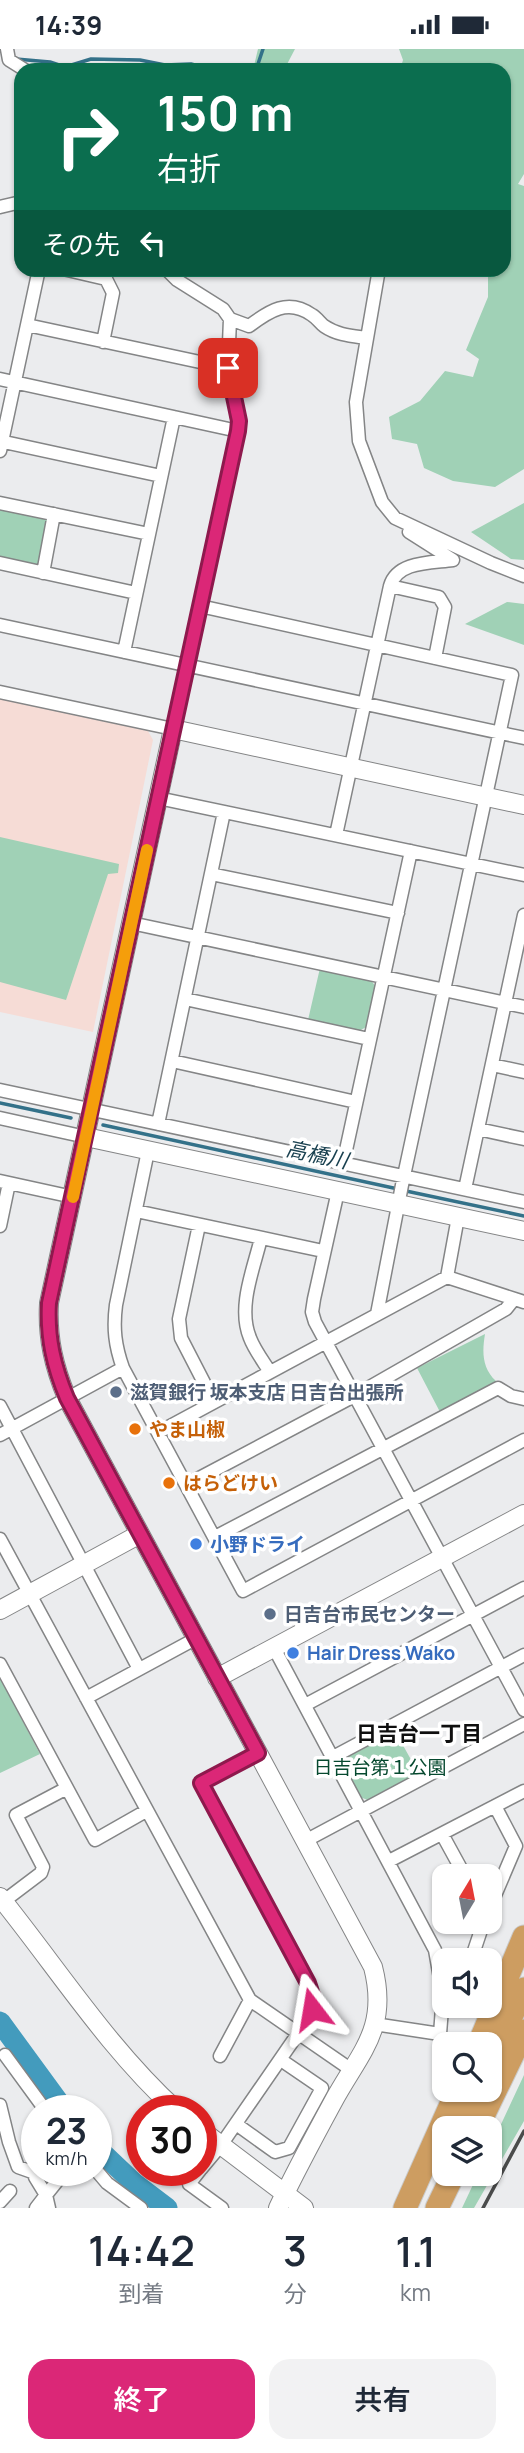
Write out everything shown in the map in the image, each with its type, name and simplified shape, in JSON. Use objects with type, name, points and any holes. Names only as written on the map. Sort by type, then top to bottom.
[{"type":"highway","points":[[484,2032],[524,1937]]},
{"type":"highway","points":[[502,2036],[524,1989]]},
{"type":"highway","points":[[483,2116],[524,2031]]},
{"type":"highway","points":[[497,2116],[524,2060]]},
{"type":"highway","points":[[405,2208],[452,2102]]},
{"type":"highway","points":[[417,2208],[432,2178]]},
{"type":"highway","points":[[437,2208],[448,2186]]},
{"type":"highway","points":[[452,2208],[462,2186]]},
{"type":"street","points":[[37,277],[1,444],[161,475]]},
{"type":"street","points":[[97,277],[106,279],[113,293],[103,342]]},
{"type":"street","points":[[174,277],[223,309],[230,319],[249,326],[269,311],[284,306],[297,307],[312,314],[326,327],[345,335],[366,338]]},
{"type":"street","points":[[336,835],[393,576],[403,568],[453,560],[398,527],[395,518],[382,502],[359,441],[356,402],[377,277]]},
{"type":"street","points":[[230,319],[228,368],[239,421],[238,431],[49,1303],[48,1325],[56,1370],[67,1398],[373,1967],[378,1986],[370,2039],[335,2098],[282,2201]]},
{"type":"street","points":[[27,325],[228,368]]},
{"type":"street","points":[[0,379],[238,431]]},
{"type":"street","points":[[124,652],[174,417]]},
{"type":"street","points":[[0,503],[149,534]]},
{"type":"street","points":[[43,573],[54,514]]},
{"type":"street","points":[[395,518],[524,576]]},
{"type":"street","points":[[0,563],[136,593]]},
{"type":"street","points":[[390,586],[439,597],[445,607],[435,658]]},
{"type":"street","points":[[200,606],[512,675],[401,1190],[377,1314]]},
{"type":"street","points":[[0,625],[524,738]]},
{"type":"street","points":[[0,692],[524,805]]},
{"type":"street","points":[[158,798],[524,875]]},
{"type":"street","points":[[158,1124],[224,812]]},
{"type":"street","points":[[342,1164],[411,851]]},
{"type":"street","points":[[211,874],[398,913]]},
{"type":"street","points":[[465,1189],[505,1003],[522,938],[524,915]]},
{"type":"street","points":[[131,923],[524,1007]]},
{"type":"street","points":[[185,999],[369,1039]]},
{"type":"street","points":[[172,1061],[356,1102]]},
{"type":"street","points":[[492,1065],[524,1072]]},
{"type":"street","points":[[0,1090],[342,1164],[458,1217],[524,1231]]},
{"type":"street","points":[[0,1118],[338,1191],[465,1189],[524,1202]]},
{"type":"street","points":[[478,1129],[524,1139]]},
{"type":"street","points":[[148,1150],[113,1325],[116,1347],[123,1368],[188,1484],[243,1591],[524,1440]]},
{"type":"street","points":[[0,1226],[5,1182],[73,1197]]},
{"type":"street","points":[[338,1191],[312,1312],[354,1396],[524,1710]]},
{"type":"street","points":[[136,1211],[323,1251]]},
{"type":"street","points":[[447,1277],[458,1217]]},
{"type":"street","points":[[199,1225],[179,1319],[181,1338],[214,1402]]},
{"type":"street","points":[[261,1238],[245,1307],[245,1323],[250,1339],[270,1372]]},
{"type":"street","points":[[159,1432],[447,1277],[519,1301]]},
{"type":"street","points":[[188,1484],[354,1396],[519,1301]]},
{"type":"street","points":[[6,1432],[123,1368]]},
{"type":"street","points":[[215,1538],[499,1388],[511,1397],[524,1399]]},
{"type":"street","points":[[0,1406],[6,1432],[139,1669]]},
{"type":"street","points":[[218,1678],[524,1514]]},
{"type":"street","points":[[0,1610],[140,1534]]},
{"type":"street","points":[[0,1539],[250,2000],[353,2071]]},
{"type":"street","points":[[304,1705],[524,1588]]},
{"type":"street","points":[[86,1698],[195,1639]]},
{"type":"street","points":[[274,1648],[434,1948]]},
{"type":"street","points":[[333,1757],[524,1655]]},
{"type":"street","points":[[0,1664],[95,1840],[146,1811]]},
{"type":"street","points":[[305,1841],[524,1724]]},
{"type":"street","points":[[217,2150],[299,2034],[312,2009],[313,1998],[308,1983],[201,1783],[258,1753]]},
{"type":"street","points":[[67,1788],[16,1815],[43,1867],[41,1873],[2,1899],[100,2029],[161,2095]]},
{"type":"street","points":[[389,1861],[524,1791]]},
{"type":"street","points":[[495,1806],[516,1846],[502,1879]]},
{"type":"street","points":[[442,1834],[458,1864]]},
{"type":"street","points":[[220,2056],[250,2000]]},
{"type":"street","points":[[374,2024],[440,2034],[444,2018]]},
{"type":"street","points":[[5,2055],[34,2095]]},
{"type":"street","points":[[236,2124],[275,2152],[289,2148],[322,2088],[281,2060]]},
{"type":"street","points":[[0,2105],[9,2142],[18,2167],[21,2168]]},
{"type":"street","points":[[217,2142],[282,2201],[304,2208]]},
{"type":"street","points":[[40,2186],[48,2202]]},
{"type":"street","points":[[36,2208],[48,2202],[57,2186]]},
{"type":"street","points":[[111,2186],[141,2208]]},
{"type":"street","points":[[192,2186],[222,2208]]},
{"type":"street","points":[[0,2203],[10,2190]]},
{"type":"shaded area","points":[[0,699],[148,731],[153,740],[93,1032],[0,1012]]},
{"type":"green space","points":[[258,49],[295,49],[288,63],[255,63]]},
{"type":"green space","points":[[399,49],[524,49],[524,174],[518,184],[524,186],[524,469],[495,487],[453,481],[424,468],[417,444],[392,439],[389,417],[420,401],[445,371],[473,377],[479,359],[466,350],[488,297],[488,277],[511,277],[511,63],[402,63]]},
{"type":"green space","points":[[524,503],[524,560],[511,559],[471,532]]},
{"type":"green space","points":[[0,508],[51,518],[40,567],[0,559]]},
{"type":"green space","points":[[507,602],[524,604],[524,645],[465,624]]},
{"type":"green space","points":[[0,837],[119,864],[118,873],[108,874],[66,1000],[0,982]]},
{"type":"green space","points":[[320,968],[370,979],[376,987],[368,1026],[359,1031],[308,1020]]},
{"type":"green space","points":[[485,1334],[484,1359],[488,1371],[496,1381],[440,1412],[417,1368]]},
{"type":"green space","points":[[0,1678],[40,1754],[0,1773]]},
{"type":"green space","name":"日吉台第１公園","points":[[395,1731],[419,1774],[370,1801],[360,1797],[344,1766],[347,1756]]},
{"type":"green space","points":[[524,2075],[524,2121],[502,2159],[502,2122]]},
{"type":"green space","points":[[472,2186],[487,2186],[474,2208],[462,2208]]},
{"type":"waterway","points":[[258,63],[263,49]]},
{"type":"waterway","points":[[16,59],[53,63]]},
{"type":"waterway","points":[[78,63],[91,59],[155,63]]},
{"type":"waterway","name":"高橋川","points":[[0,1103],[71,1118]]},
{"type":"waterway","name":"高橋川","points":[[103,1125],[398,1189]]},
{"type":"waterway","name":"高橋川","points":[[406,1191],[524,1216]]},
{"type":"waterway","points":[[0,2022],[53,2095]]},
{"type":"waterway","points":[[112,2162],[167,2208]]},
{"type":"railway","points":[[483,2208],[524,2131]]},
{"type":"slow traffic","points":[[73,1197],[147,850]]},
{"type":"place","name":"滋賀銀行 坂本支店 日吉台出張所","points":[[116,1392]]},
{"type":"place","name":"やま山椒","points":[[135,1429]]},
{"type":"place","name":"はらどけい","points":[[169,1483]]},
{"type":"place","name":"小野ドライ","points":[[196,1544]]},
{"type":"place","name":"日吉台市民センター","points":[[270,1614]]},
{"type":"place","name":"Hair Dress Wako","points":[[293,1653]]},
{"type":"district","name":"日吉台一丁目","points":[[419,1734]]},
{"type":"route","points":[[228,368],[239,421],[238,431],[49,1303],[48,1325],[56,1370],[67,1398],[258,1753],[201,1783],[308,1983],[313,1998],[312,2009]]}]
